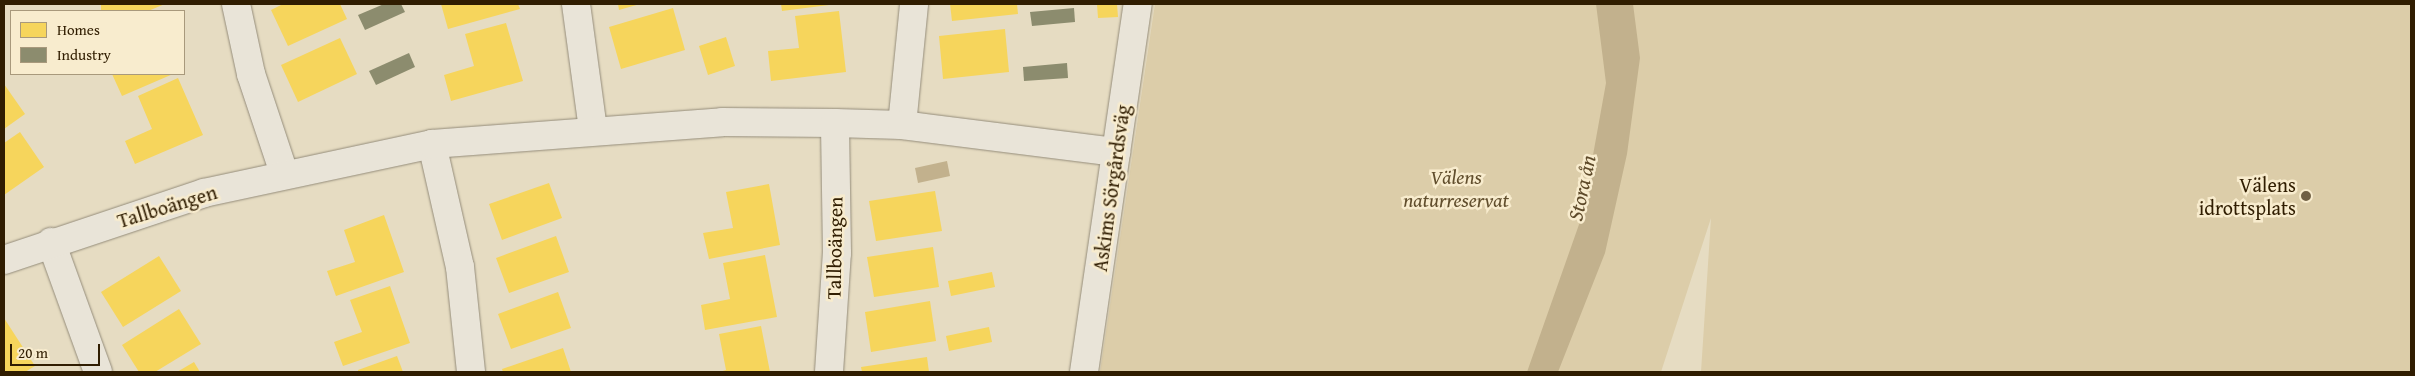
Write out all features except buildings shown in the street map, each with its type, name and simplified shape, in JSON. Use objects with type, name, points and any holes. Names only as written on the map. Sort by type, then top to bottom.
[{"type":"street","points":[[236,4],[252,74],[284,173]]},
{"type":"street","points":[[576,4],[593,129]]},
{"type":"street","points":[[902,125],[914,4]]},
{"type":"street","name":"Askims Sörgårdsväg","points":[[1084,372],[1138,4]]},
{"type":"street","name":"Tallboängen","points":[[4,260],[51,242],[284,173],[432,144],[593,129],[722,122],[834,123],[902,125],[1116,152]]},
{"type":"street","name":"Tallboängen","points":[[829,372],[837,253],[834,123]]},
{"type":"street","points":[[432,144],[460,267],[472,372]]},
{"type":"street","points":[[51,242],[98,372]]},
{"type":"green space","name":"Välens naturreservat","points":[[1155,4],[2411,4],[2411,372],[1701,372],[1711,218],[1661,372],[1100,372]]},
{"type":"shaded area","points":[[1596,4],[1633,4],[1640,58],[1627,154],[1605,253],[1558,372],[1527,372],[1582,216],[1606,83]]},
{"type":"shaded area","points":[[947,161],[950,176],[918,183],[915,168]]},
{"type":"place","name":"Välens idrottsplats","points":[[2306,196]]},
{"type":"water label","name":"Stora ån","points":[[1582,188]]}]
